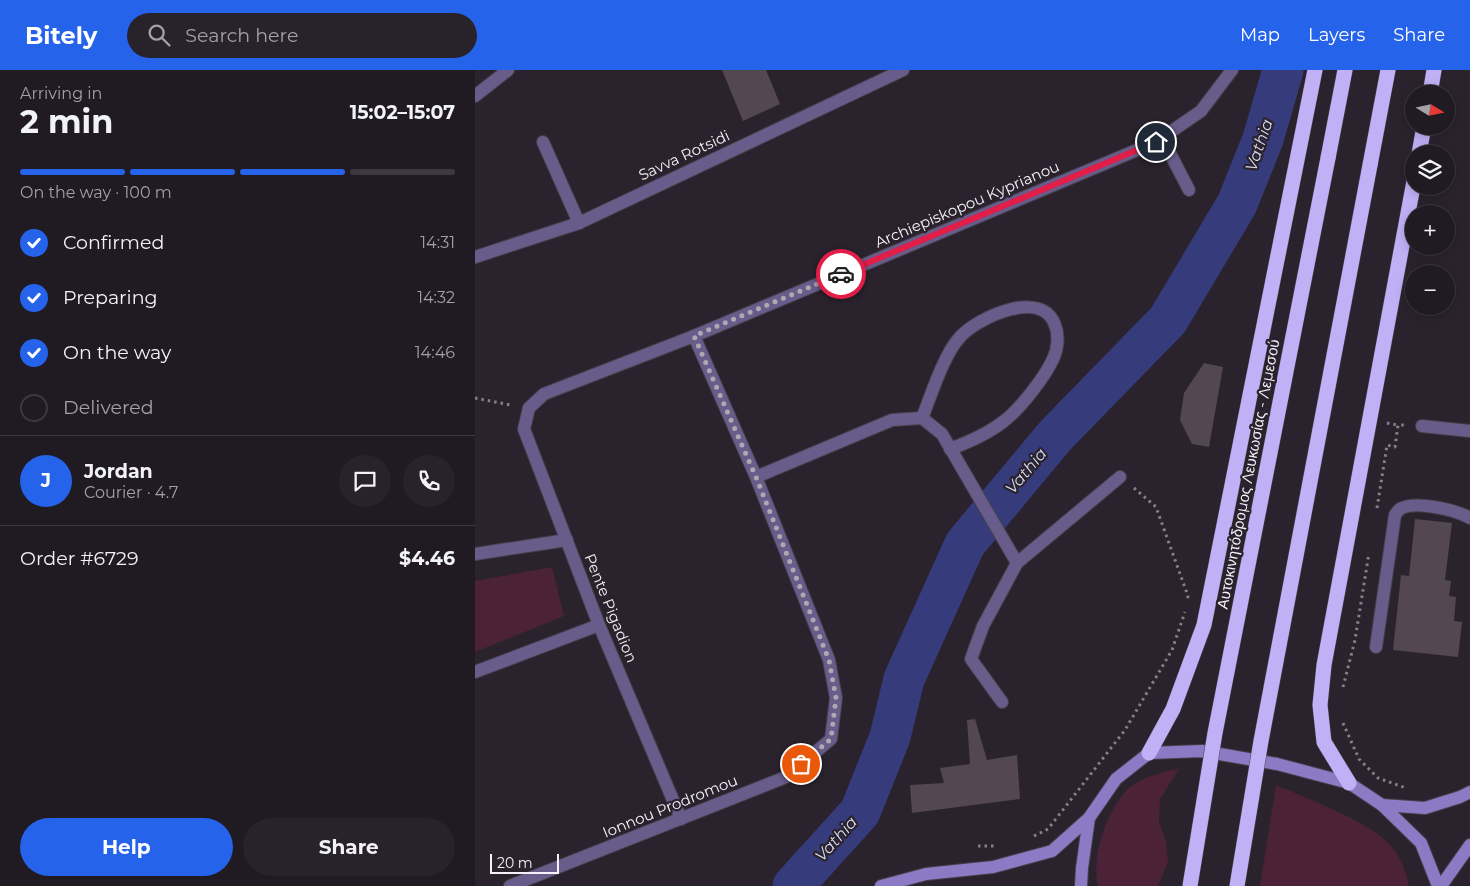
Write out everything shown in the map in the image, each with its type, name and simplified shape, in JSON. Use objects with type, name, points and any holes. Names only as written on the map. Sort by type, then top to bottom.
[{"type":"highway","points":[[1149,753],[1173,709],[1204,624],[1315,70]]},
{"type":"highway","name":"Αυτοκινητόδρομος Λευκωσίας - Λεμεσού","points":[[1190,886],[1215,733],[1345,70]]},
{"type":"highway","points":[[1237,886],[1261,741],[1389,70]]},
{"type":"highway","points":[[1432,85],[1434,70]]},
{"type":"highway","points":[[1349,783],[1324,742],[1320,705],[1324,673],[1411,195]]},
{"type":"main road","points":[[881,886],[926,874],[993,867],[1052,851],[1089,818],[1116,780],[1149,753],[1203,751],[1277,764],[1349,783],[1382,804],[1421,843],[1440,886],[1470,845]]},
{"type":"main road","points":[[1382,804],[1425,808],[1470,792]]},
{"type":"main road","points":[[1081,886],[1089,818]]},
{"type":"street","points":[[475,96],[508,70]]},
{"type":"street","name":"Savva Rotsidi","points":[[475,257],[579,223],[903,70]]},
{"type":"street","name":"Archiepiskopou Kyprianou","points":[[529,408],[544,394],[694,336],[1162,138],[1201,111],[1232,70]]},
{"type":"street","points":[[1162,138],[1189,190]]},
{"type":"street","points":[[543,142],[579,223]]},
{"type":"street","points":[[921,418],[947,358],[960,337],[974,325],[1011,309],[1029,307],[1042,310],[1051,317],[1056,327],[1057,343],[1053,358],[1029,395],[1005,421],[970,442],[951,449]]},
{"type":"street","points":[[694,336],[756,477],[892,420],[921,418],[942,434],[1017,563]]},
{"type":"street","name":"Pente Pigadion","points":[[529,408],[524,429],[599,624],[681,818]]},
{"type":"street","points":[[1422,426],[1470,431]]},
{"type":"street","name":"Ionnou Prodromou","points":[[510,886],[786,777],[831,739],[836,698],[829,660],[756,477]]},
{"type":"street","points":[[1001,702],[971,658],[983,626],[1017,563],[1120,477]]},
{"type":"street","points":[[1376,647],[1395,515],[1401,509],[1411,506],[1425,506],[1459,512],[1470,518]]},
{"type":"street","points":[[475,554],[567,540]]},
{"type":"street","points":[[475,672],[599,624]]},
{"type":"path","points":[[475,398],[529,408]]},
{"type":"path","points":[[1026,839],[1048,829],[1125,730],[1172,650],[1185,612],[1188,596],[1156,507],[1120,477]]},
{"type":"path","points":[[1342,690],[1355,640]]},
{"type":"path","points":[[1341,719],[1359,759],[1377,778],[1411,789]]},
{"type":"path","points":[[978,846],[1003,846]]},
{"type":"shaded area","points":[[552,567],[564,616],[475,652],[475,581]]},
{"type":"shaded area","points":[[1179,769],[1160,799],[1159,822],[1166,842],[1168,862],[1158,886],[1098,886],[1096,874],[1102,836],[1112,811],[1119,800],[1126,791],[1143,779]]},
{"type":"shaded area","points":[[1276,785],[1338,812],[1382,837],[1398,856],[1405,870],[1409,886],[1260,886]]},
{"type":"building","points":[[722,70],[766,70],[780,104],[743,121]]},
{"type":"building","points":[[1204,363],[1223,367],[1209,447],[1192,444],[1180,420],[1184,393]]},
{"type":"building","points":[[1415,519],[1452,523],[1445,580],[1451,581],[1449,596],[1456,597],[1454,621],[1462,622],[1458,657],[1393,650],[1401,575],[1409,576]]},
{"type":"building","points":[[975,719],[987,760],[1017,755],[1020,799],[912,813],[910,785],[944,783],[940,768],[970,764],[967,720]]},
{"type":"waterway","name":"Vathia","points":[[793,886],[860,812],[890,737],[904,679],[965,544],[1055,436],[1168,320],[1237,204],[1263,139],[1283,70]]},
{"type":"way so far","points":[[801,764],[831,739],[836,698],[829,660],[756,477],[694,336],[841,274]]},
{"type":"route","points":[[841,274],[1156,142]]}]
